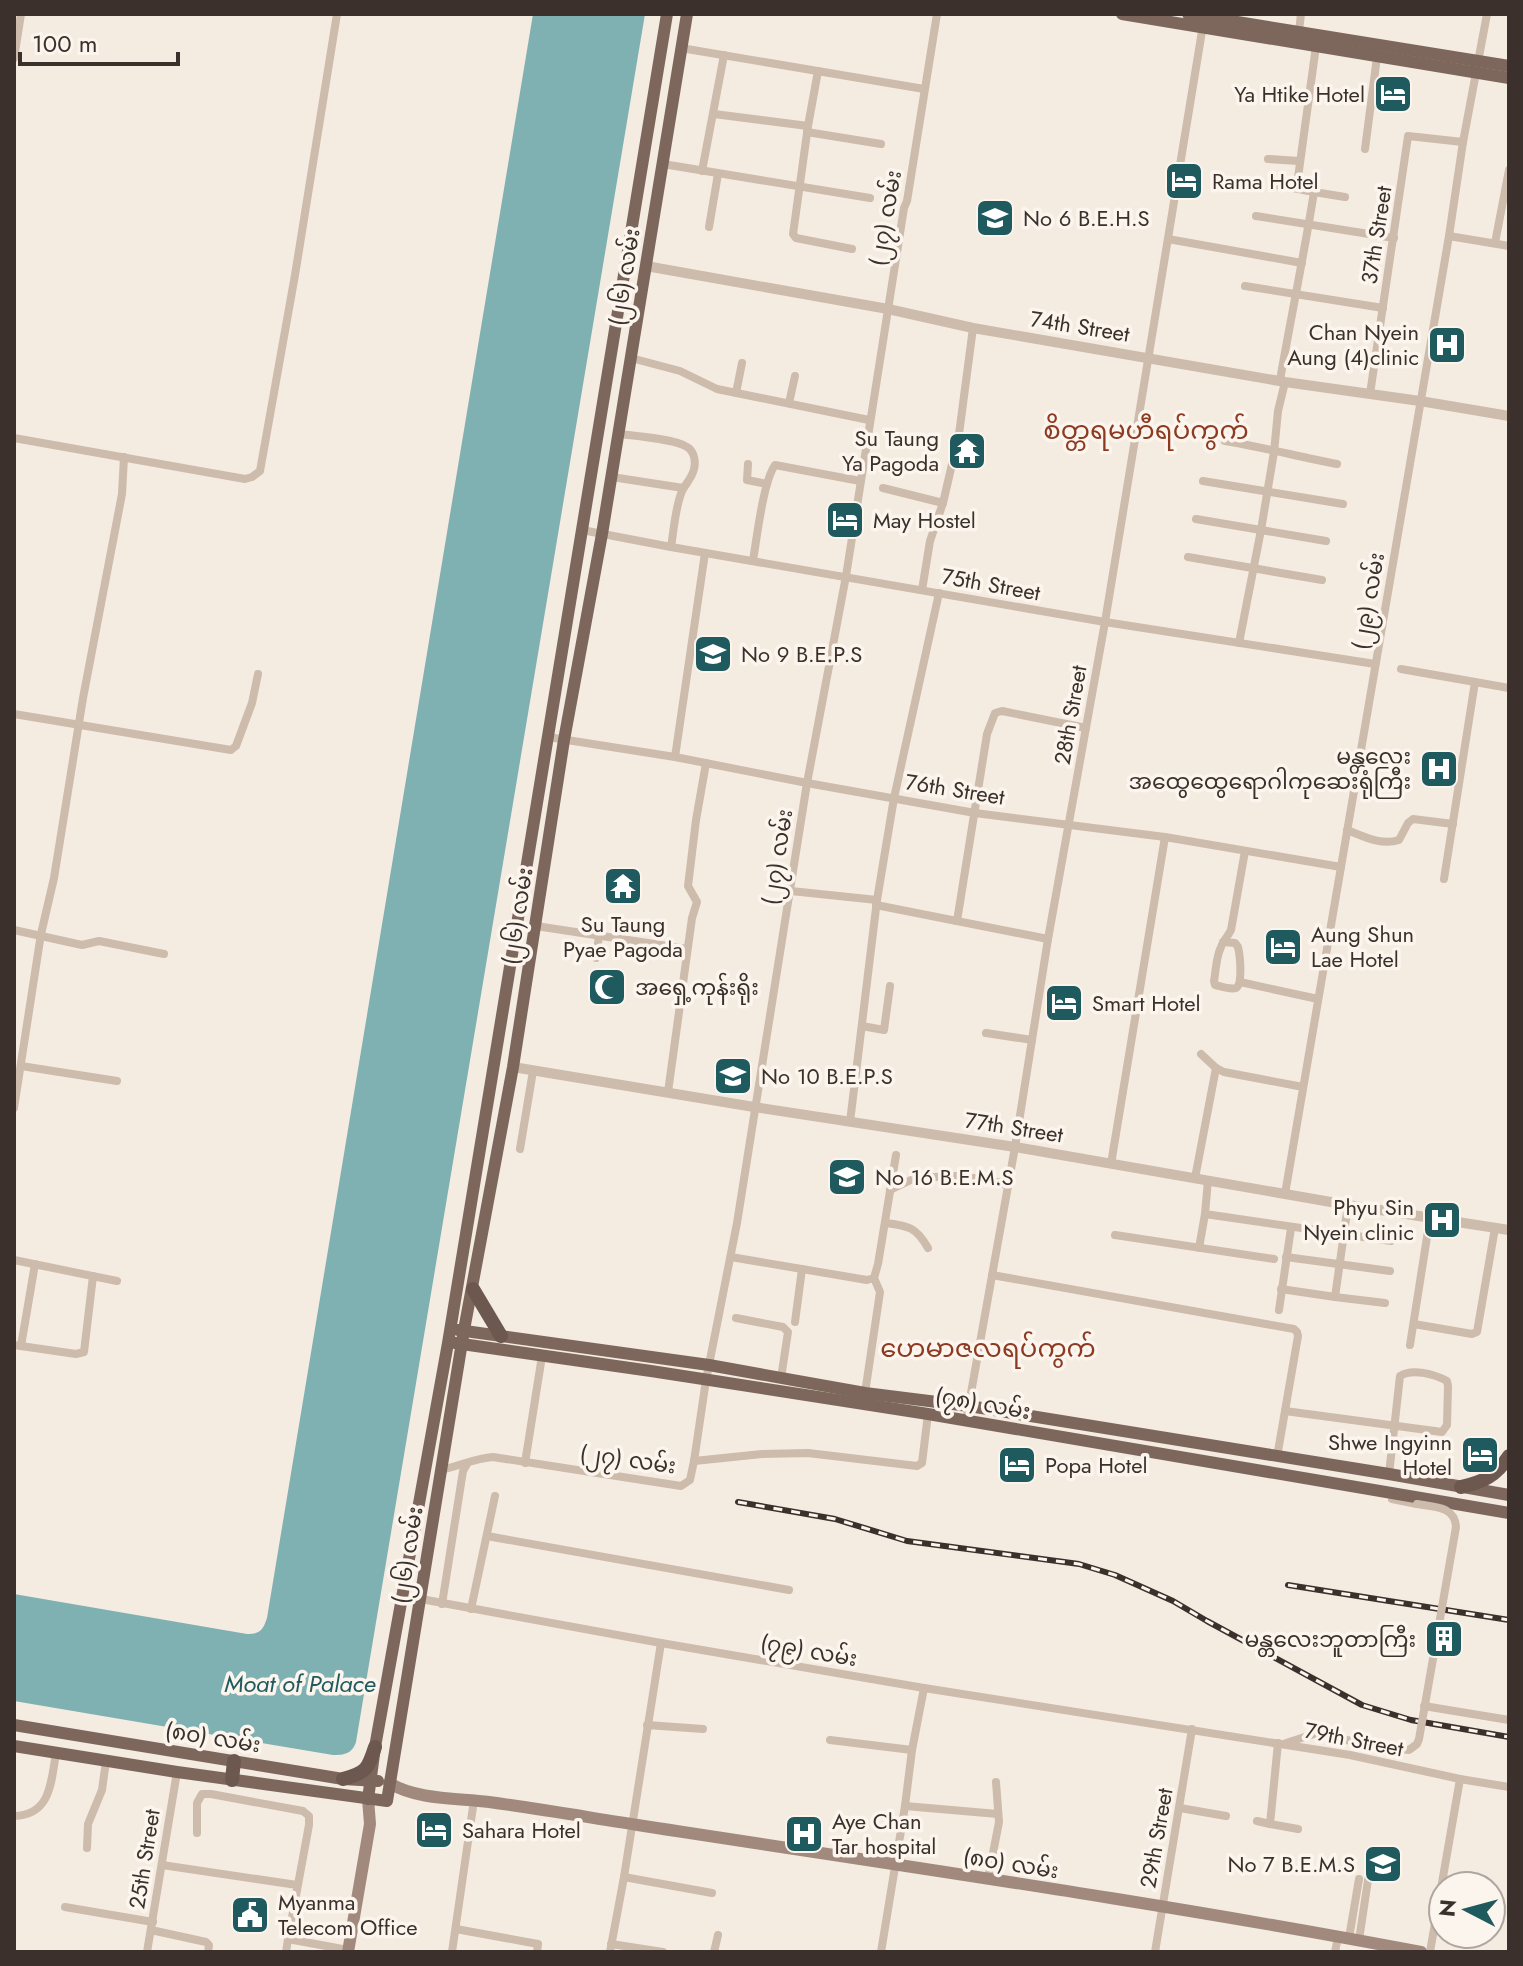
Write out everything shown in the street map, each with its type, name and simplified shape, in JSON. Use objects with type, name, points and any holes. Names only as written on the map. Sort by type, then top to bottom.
[{"type":"highway","points":[[473,1289],[501,1336]]},
{"type":"highway","points":[[1461,1487],[1493,1476],[1509,1456]]},
{"type":"highway","points":[[343,1779],[357,1776],[367,1769],[375,1747]]},
{"type":"highway","points":[[232,1780],[234,1761]]},
{"type":"main road","name":"(၂၆) လမ်း","points":[[348,1951],[371,1817],[368,1799],[375,1747],[448,1343],[667,14]]},
{"type":"main road","name":"(၂၆) လမ်း","points":[[387,1801],[441,1470],[513,1067],[564,740],[612,477],[687,14]]},
{"type":"main road","points":[[1122,14],[1299,31],[1477,68],[1509,78]]},
{"type":"main road","points":[[1188,14],[1316,46],[1377,57],[1477,68],[1509,66]]},
{"type":"main road","name":"(၇၈) လမ်း","points":[[450,1329],[464,1337],[542,1356],[928,1414],[1509,1512]]},
{"type":"main road","name":"(၇၈) လမ်း","points":[[448,1343],[464,1337],[501,1336],[709,1365],[865,1393],[969,1406],[1509,1495]]},
{"type":"main road","name":"(၈၀) လမ်း","points":[[14,1725],[343,1779],[389,1783],[403,1791],[895,1864],[1421,1952]]},
{"type":"main road","name":"(၈၀) လမ်း","points":[[14,1746],[387,1801]]},
{"type":"main road","points":[[371,1817],[403,1791]]},
{"type":"street","points":[[14,58],[21,14]]},
{"type":"street","points":[[14,438],[245,479],[260,471],[337,14]]},
{"type":"street","name":"(၂၇) လမ်း","points":[[441,1470],[488,1457],[681,1486],[690,1480],[731,1257],[807,783],[846,576],[937,14]]},
{"type":"street","points":[[1299,31],[1301,14]]},
{"type":"street","name":"(၂၉) လမ်း","points":[[1285,1194],[1487,14]]},
{"type":"street","name":"28th Street","points":[[966,1421],[1105,622],[1204,20]]},
{"type":"street","points":[[1293,188],[1299,179],[1316,46]]},
{"type":"street","points":[[681,48],[924,89]]},
{"type":"street","points":[[702,171],[724,55]]},
{"type":"street","points":[[1365,149],[1377,57]]},
{"type":"street","points":[[818,71],[793,234],[796,238],[852,249]]},
{"type":"street","points":[[714,114],[881,144]]},
{"type":"street","name":"37th Street","points":[[1370,394],[1408,136],[1463,142]]},
{"type":"street","points":[[1268,159],[1299,161]]},
{"type":"street","points":[[663,164],[870,198]]},
{"type":"street","points":[[1495,243],[1509,170]]},
{"type":"street","points":[[709,227],[718,174]]},
{"type":"street","points":[[1276,185],[1345,197]]},
{"type":"street","points":[[1239,643],[1274,452],[1294,294],[1314,192]]},
{"type":"street","points":[[1256,216],[1394,238]]},
{"type":"street","points":[[1449,236],[1509,246]]},
{"type":"street","points":[[1168,239],[1302,263]]},
{"type":"street","name":"74th Street","points":[[646,266],[888,309],[973,328],[1509,416]]},
{"type":"street","points":[[1245,286],[1383,308]]},
{"type":"street","points":[[922,590],[930,541],[943,503],[959,434],[973,328]]},
{"type":"street","points":[[631,358],[680,371],[717,389],[869,420]]},
{"type":"street","points":[[736,393],[742,363]]},
{"type":"street","points":[[789,403],[795,376]]},
{"type":"street","points":[[619,434],[678,443],[689,448],[693,454],[695,466],[683,488],[671,547]]},
{"type":"street","points":[[1225,441],[1337,464]]},
{"type":"street","points":[[14,1108],[41,934],[54,878],[122,494],[124,457]]},
{"type":"street","points":[[748,464],[747,480],[767,484]]},
{"type":"street","points":[[753,560],[767,484],[775,465],[860,481]]},
{"type":"street","points":[[612,477],[683,488]]},
{"type":"street","points":[[1203,481],[1343,504]]},
{"type":"street","points":[[883,488],[943,503]]},
{"type":"street","points":[[1196,519],[1326,541]]},
{"type":"street","name":"75th Street","points":[[582,530],[1105,622],[1375,664]]},
{"type":"street","points":[[675,757],[705,553]]},
{"type":"street","points":[[1188,557],[1322,580]]},
{"type":"street","points":[[850,1122],[877,902],[894,798],[939,593]]},
{"type":"street","points":[[1401,669],[1509,688]]},
{"type":"street","points":[[14,714],[231,750],[236,746],[252,703],[258,674]]},
{"type":"street","points":[[1444,879],[1475,682]]},
{"type":"street","points":[[957,921],[987,734],[995,713],[1002,711],[1086,728]]},
{"type":"street","name":"76th Street","points":[[548,737],[675,757],[975,813],[1165,837],[1341,867]]},
{"type":"street","points":[[668,1092],[687,949],[697,902],[688,886],[706,763]]},
{"type":"street","points":[[1347,830],[1391,842],[1399,840],[1413,819],[1453,824]]},
{"type":"street","points":[[1111,1164],[1165,837]]},
{"type":"street","points":[[1223,942],[1237,944],[1240,954],[1240,982],[1233,988],[1215,985],[1217,958],[1223,942],[1231,930],[1245,851]]},
{"type":"street","points":[[791,891],[877,902],[1048,939]]},
{"type":"street","points":[[536,926],[687,949]]},
{"type":"street","points":[[14,930],[82,945],[99,941],[164,954]]},
{"type":"street","points":[[596,958],[599,936]]},
{"type":"street","points":[[1240,982],[1318,999]]},
{"type":"street","points":[[862,1026],[884,1030],[890,986]]},
{"type":"street","points":[[986,1033],[1032,1040]]},
{"type":"street","points":[[1201,1054],[1216,1068],[1231,1074],[1303,1087]]},
{"type":"street","points":[[21,1066],[117,1081]]},
{"type":"street","name":"77th Street","points":[[513,1067],[1509,1230]]},
{"type":"street","points":[[1195,1178],[1216,1068]]},
{"type":"street","points":[[520,1149],[533,1071]]},
{"type":"street","points":[[865,1393],[880,1292],[874,1278],[896,1155]]},
{"type":"street","points":[[890,1190],[915,1178],[956,1176],[1008,1185]]},
{"type":"street","points":[[1199,1248],[1208,1180]]},
{"type":"street","points":[[1335,1297],[1348,1205]]},
{"type":"street","points":[[1205,1214],[1391,1241]]},
{"type":"street","points":[[1410,1345],[1430,1218]]},
{"type":"street","points":[[886,1223],[908,1226],[921,1235],[928,1248]]},
{"type":"street","points":[[1279,1310],[1291,1228]]},
{"type":"street","points":[[1414,1324],[1472,1334],[1477,1332],[1495,1228]]},
{"type":"street","points":[[1115,1235],[1274,1259]]},
{"type":"street","points":[[731,1257],[867,1280],[874,1278]]},
{"type":"street","points":[[1286,1257],[1390,1271]]},
{"type":"street","points":[[14,1260],[117,1281]]},
{"type":"street","points":[[35,1264],[18,1346],[76,1354],[84,1352],[93,1276]]},
{"type":"street","points":[[795,1322],[802,1269]]},
{"type":"street","points":[[992,1275],[1294,1329],[1298,1336],[1277,1457]]},
{"type":"street","points":[[1281,1289],[1385,1303]]},
{"type":"street","points":[[736,1318],[783,1327],[788,1332],[781,1378]]},
{"type":"street","points":[[525,1463],[542,1356]]},
{"type":"street","points":[[1285,1411],[1393,1427],[1442,1432],[1448,1412],[1447,1381],[1410,1371],[1400,1376],[1393,1427],[1389,1474]]},
{"type":"street","points":[[694,1461],[808,1453],[917,1466],[922,1463],[928,1414]]},
{"type":"street","points":[[442,1604],[467,1464]]},
{"type":"street","points":[[1270,1824],[1281,1744],[1314,1734],[1404,1751],[1413,1748],[1419,1739],[1456,1521],[1448,1510],[1356,1490],[1346,1485]]},
{"type":"street","points":[[471,1609],[495,1496]]},
{"type":"street","points":[[487,1536],[789,1590]]},
{"type":"street","name":"(၇၉) လမ်း","points":[[421,1599],[924,1688],[1192,1729]]},
{"type":"street","points":[[661,1643],[611,1948],[663,1952]]},
{"type":"street","points":[[881,1952],[924,1688]]},
{"type":"street","points":[[1424,1706],[1509,1720]]},
{"type":"street","points":[[647,1725],[703,1729]]},
{"type":"street","name":"79th Street","points":[[1192,1729],[1350,1755],[1509,1787]]},
{"type":"street","name":"29th Street","points":[[1155,1952],[1192,1729]]},
{"type":"street","points":[[830,1740],[912,1750]]},
{"type":"street","points":[[14,1816],[31,1814],[47,1798],[56,1753]]},
{"type":"street","points":[[87,1848],[88,1824],[102,1790],[106,1761]]},
{"type":"street","name":"25th Street","points":[[147,1952],[177,1772]]},
{"type":"street","points":[[1430,1952],[1460,1779]]},
{"type":"street","points":[[988,1879],[999,1822],[996,1782]]},
{"type":"street","points":[[197,1833],[197,1803],[202,1794],[303,1811],[309,1816],[286,1952]]},
{"type":"street","points":[[452,1952],[474,1800]]},
{"type":"street","points":[[905,1806],[998,1814]]},
{"type":"street","points":[[1180,1808],[1226,1816]]},
{"type":"street","points":[[1257,1821],[1298,1829]]},
{"type":"street","points":[[162,1865],[297,1885]]},
{"type":"street","points":[[624,1877],[712,1893]]},
{"type":"street","points":[[1335,1952],[1349,1938],[1364,1879]]},
{"type":"street","points":[[65,1907],[152,1926],[206,1942],[208,1952]]},
{"type":"street","points":[[456,1929],[538,1944],[537,1952]]},
{"type":"street","points":[[714,1952],[718,1935]]},
{"type":"street","points":[[288,1939],[348,1951]]},
{"type":"water","name":"Moat of Palace","points":[[533,14],[645,14],[356,1742],[347,1753],[333,1755],[14,1701],[14,1594],[247,1634],[260,1630],[267,1618]]},
{"type":"railway","points":[[738,1502],[835,1519],[907,1541],[1079,1564],[1115,1575],[1173,1601],[1362,1705],[1411,1720],[1509,1737]]},
{"type":"railway","points":[[1288,1585],[1509,1620]]},
{"type":"place","name":"Ya Htike Hotel","points":[[1393,94]]},
{"type":"place","name":"Rama Hotel","points":[[1184,181]]},
{"type":"place","name":"No 6 B.E.H.S","points":[[995,218]]},
{"type":"place","name":"Chan Nyein Aung (4)clinic","points":[[1447,345]]},
{"type":"place","name":"Su Taung Ya Pagoda","points":[[967,451]]},
{"type":"place","name":"May Hostel","points":[[845,520]]},
{"type":"place","name":"No 9 B.E.P.S","points":[[713,654]]},
{"type":"place","name":"မန္တလေး အထွေထွေရောဂါကုဆေးရုံကြီး","points":[[1439,769]]},
{"type":"place","name":"Su Taung Pyae Pagoda","points":[[623,886]]},
{"type":"place","name":"Aung Shun Lae Hotel","points":[[1283,947]]},
{"type":"place","name":"အရှေ့ကုန်းရိုး","points":[[607,987]]},
{"type":"place","name":"Smart Hotel","points":[[1064,1003]]},
{"type":"place","name":"No 10 B.E.P.S","points":[[733,1076]]},
{"type":"place","name":"No 16 B.E.M.S","points":[[847,1177]]},
{"type":"place","name":"Phyu Sin Nyein clinic","points":[[1442,1220]]},
{"type":"place","name":"Shwe Ingyinn Hotel","points":[[1480,1455]]},
{"type":"place","name":"Popa Hotel","points":[[1017,1465]]},
{"type":"place","name":"မန္တလေးဘူတာကြီး","points":[[1444,1639]]},
{"type":"place","name":"Sahara Hotel","points":[[434,1830]]},
{"type":"place","name":"Aye Chan Tar hospital","points":[[804,1834]]},
{"type":"place","name":"No 7 B.E.M.S","points":[[1383,1864]]},
{"type":"place","name":"Myanma Telecom Office","points":[[250,1915]]},
{"type":"district","name":"စိတ္တရမဟီရပ်ကွက်","points":[[1146,430]]},
{"type":"district","name":"ဟေမာဇလရပ်ကွက်","points":[[988,1348]]}]
